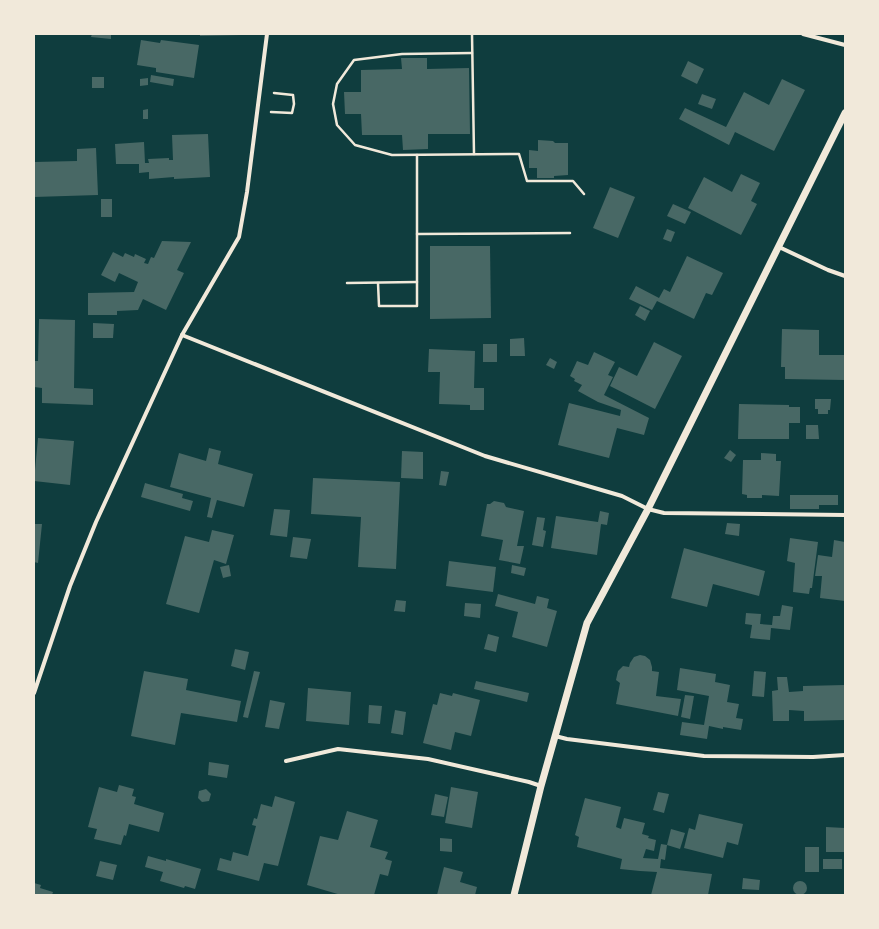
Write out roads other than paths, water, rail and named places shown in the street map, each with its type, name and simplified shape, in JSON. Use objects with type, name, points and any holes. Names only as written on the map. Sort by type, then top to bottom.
[{"type":"street","points":[[34,693],[70,586],[96,522],[182,335],[238,237],[247,192],[267,34]]},
{"type":"street","points":[[803,34],[845,45]]},
{"type":"street","points":[[514,895],[541,786],[587,623],[648,509],[845,113]]},
{"type":"street","points":[[779,247],[828,270],[845,276]]},
{"type":"street","points":[[182,335],[485,456],[622,496],[648,509],[664,513],[845,515]]},
{"type":"street","points":[[555,736],[567,739],[704,756],[813,757],[845,755]]},
{"type":"street","points":[[286,761],[338,749],[428,760],[529,782],[541,786]]}]
